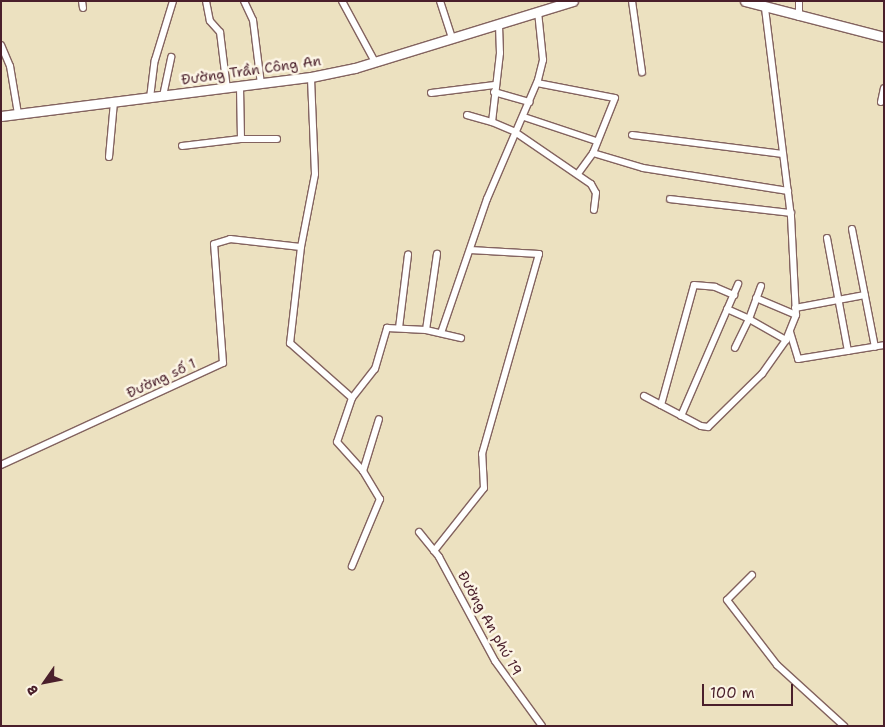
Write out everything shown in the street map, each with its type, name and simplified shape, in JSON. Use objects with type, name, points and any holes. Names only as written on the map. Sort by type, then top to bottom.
[{"type":"main road","name":"Đường Trần Công An","points":[[1,116],[310,78],[375,62],[573,1]]},
{"type":"main road","points":[[745,1],[799,17],[884,37]]},
{"type":"street","points":[[150,98],[155,60],[173,1]]},
{"type":"street","points":[[206,1],[210,21],[220,32],[227,88]]},
{"type":"street","points":[[244,1],[253,20],[261,84]]},
{"type":"street","points":[[342,1],[375,62]]},
{"type":"street","points":[[440,1],[452,39]]},
{"type":"street","points":[[632,1],[642,72]]},
{"type":"street","points":[[799,1],[799,17]]},
{"type":"street","points":[[644,396],[681,416],[708,427],[762,374],[786,340],[796,312],[788,191],[765,8]]},
{"type":"street","points":[[442,333],[470,250],[515,132],[524,117],[537,83],[543,60],[538,12]]},
{"type":"street","points":[[492,122],[494,89],[500,53],[499,25]]},
{"type":"street","points":[[1,45],[10,66],[18,114]]},
{"type":"street","points":[[163,96],[171,57]]},
{"type":"street","points":[[310,78],[315,174],[298,247],[290,343],[352,398]]},
{"type":"street","points":[[537,83],[614,97],[593,153],[578,174]]},
{"type":"street","points":[[240,87],[241,140]]},
{"type":"street","points":[[881,102],[884,88]]},
{"type":"street","points":[[431,92],[494,89],[530,102]]},
{"type":"street","points":[[109,157],[114,102]]},
{"type":"street","points":[[467,115],[492,122],[515,132],[578,174],[595,189],[594,210]]},
{"type":"street","points":[[524,117],[596,141]]},
{"type":"street","points":[[632,135],[783,154]]},
{"type":"street","points":[[182,146],[241,140],[277,139]]},
{"type":"street","points":[[593,153],[643,168],[788,191]]},
{"type":"street","points":[[670,199],[790,213]]},
{"type":"street","points":[[852,230],[875,347]]},
{"type":"street","points":[[827,238],[848,351]]},
{"type":"street","name":"Đường số 1","points":[[1,465],[223,363],[214,244],[230,239],[298,247]]},
{"type":"street","points":[[434,551],[484,488],[482,454],[539,254],[470,250]]},
{"type":"street","points":[[426,330],[437,254]]},
{"type":"street","points":[[399,328],[408,256]]},
{"type":"street","points":[[681,416],[738,284]]},
{"type":"street","points":[[661,405],[694,285],[714,287],[734,295]]},
{"type":"street","points":[[735,348],[749,319],[761,286]]},
{"type":"street","points":[[756,298],[796,312],[865,295]]},
{"type":"street","points":[[727,309],[786,340]]},
{"type":"street","points":[[352,566],[380,499],[363,471],[336,442],[352,398],[375,369],[386,330],[399,328],[426,330],[461,338]]},
{"type":"street","points":[[790,331],[798,359],[884,345]]},
{"type":"street","points":[[363,471],[379,419]]},
{"type":"street","name":"Đường An phú 19","points":[[419,532],[434,551],[494,661],[542,726]]},
{"type":"street","points":[[752,576],[727,600],[776,666],[844,726]]}]
